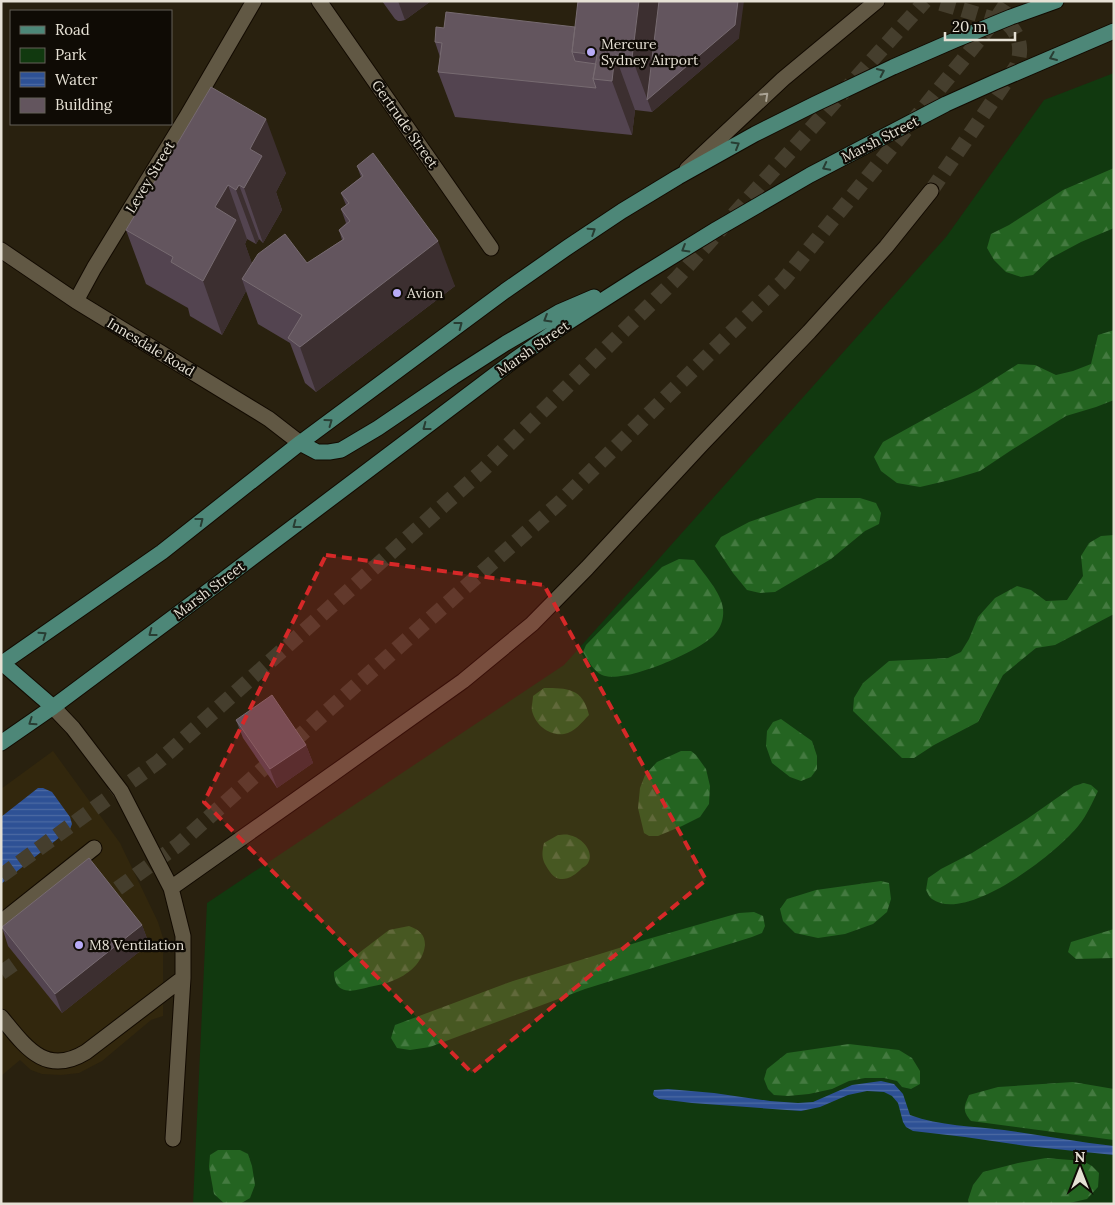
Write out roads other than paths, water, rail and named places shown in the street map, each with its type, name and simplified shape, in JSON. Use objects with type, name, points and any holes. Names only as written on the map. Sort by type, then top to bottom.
[{"type":"main road","points":[[53,707],[2,663],[162,552],[300,443],[505,291],[622,212],[678,177],[755,134],[885,71],[1011,17],[1056,1]]},
{"type":"main road","name":"Marsh Street","points":[[1,743],[53,707],[191,604],[513,360],[567,323],[717,229],[810,175],[946,104],[1114,31]]},
{"type":"main road","points":[[300,443],[317,452],[341,450],[378,428],[498,348],[558,312],[639,277]]},
{"type":"street","name":"Levey Street","points":[[76,301],[254,1]]},
{"type":"street","name":"Gertrude Street","points":[[319,1],[491,248]]},
{"type":"street","points":[[678,177],[783,79],[877,1]]},
{"type":"street","points":[[171,888],[463,681],[532,624],[809,332],[886,247],[931,191]]},
{"type":"street","name":"Innesdale Road","points":[[1,250],[76,301],[269,419],[300,443]]},
{"type":"street","points":[[53,707],[73,728],[121,791],[171,888],[183,936],[183,978],[173,1139]]},
{"type":"street","points":[[1,922],[94,848]]},
{"type":"street","points":[[1,1017],[24,1044],[38,1056],[54,1060],[70,1059],[86,1052],[183,978]]},
{"type":"water","points":[[38,788],[52,792],[70,817],[72,824],[70,829],[1,884],[1,817]]},
{"type":"water","points":[[881,1081],[894,1084],[903,1094],[910,1115],[921,1119],[945,1124],[1004,1130],[1114,1146],[1114,1155],[913,1131],[906,1127],[903,1122],[898,1103],[892,1096],[884,1092],[867,1091],[848,1095],[820,1107],[801,1111],[692,1103],[659,1099],[653,1094],[654,1090],[668,1089],[798,1103],[813,1102],[852,1085]]},
{"type":"tunnel","points":[[1,876],[158,762],[484,469],[678,277],[925,1]]},
{"type":"tunnel","points":[[931,191],[1016,67],[1020,49],[1015,32],[1007,23],[933,1]]},
{"type":"tunnel","points":[[99,902],[178,845],[559,503],[783,281],[996,19],[1008,1]]},
{"type":"tunnel","points":[[1,973],[36,948]]},
{"type":"place","name":"Mercure Sydney Airport","points":[[591,52]]},
{"type":"place","name":"Avion","points":[[397,293]]},
{"type":"place","name":"M8 Ventilation","points":[[79,945]]}]
